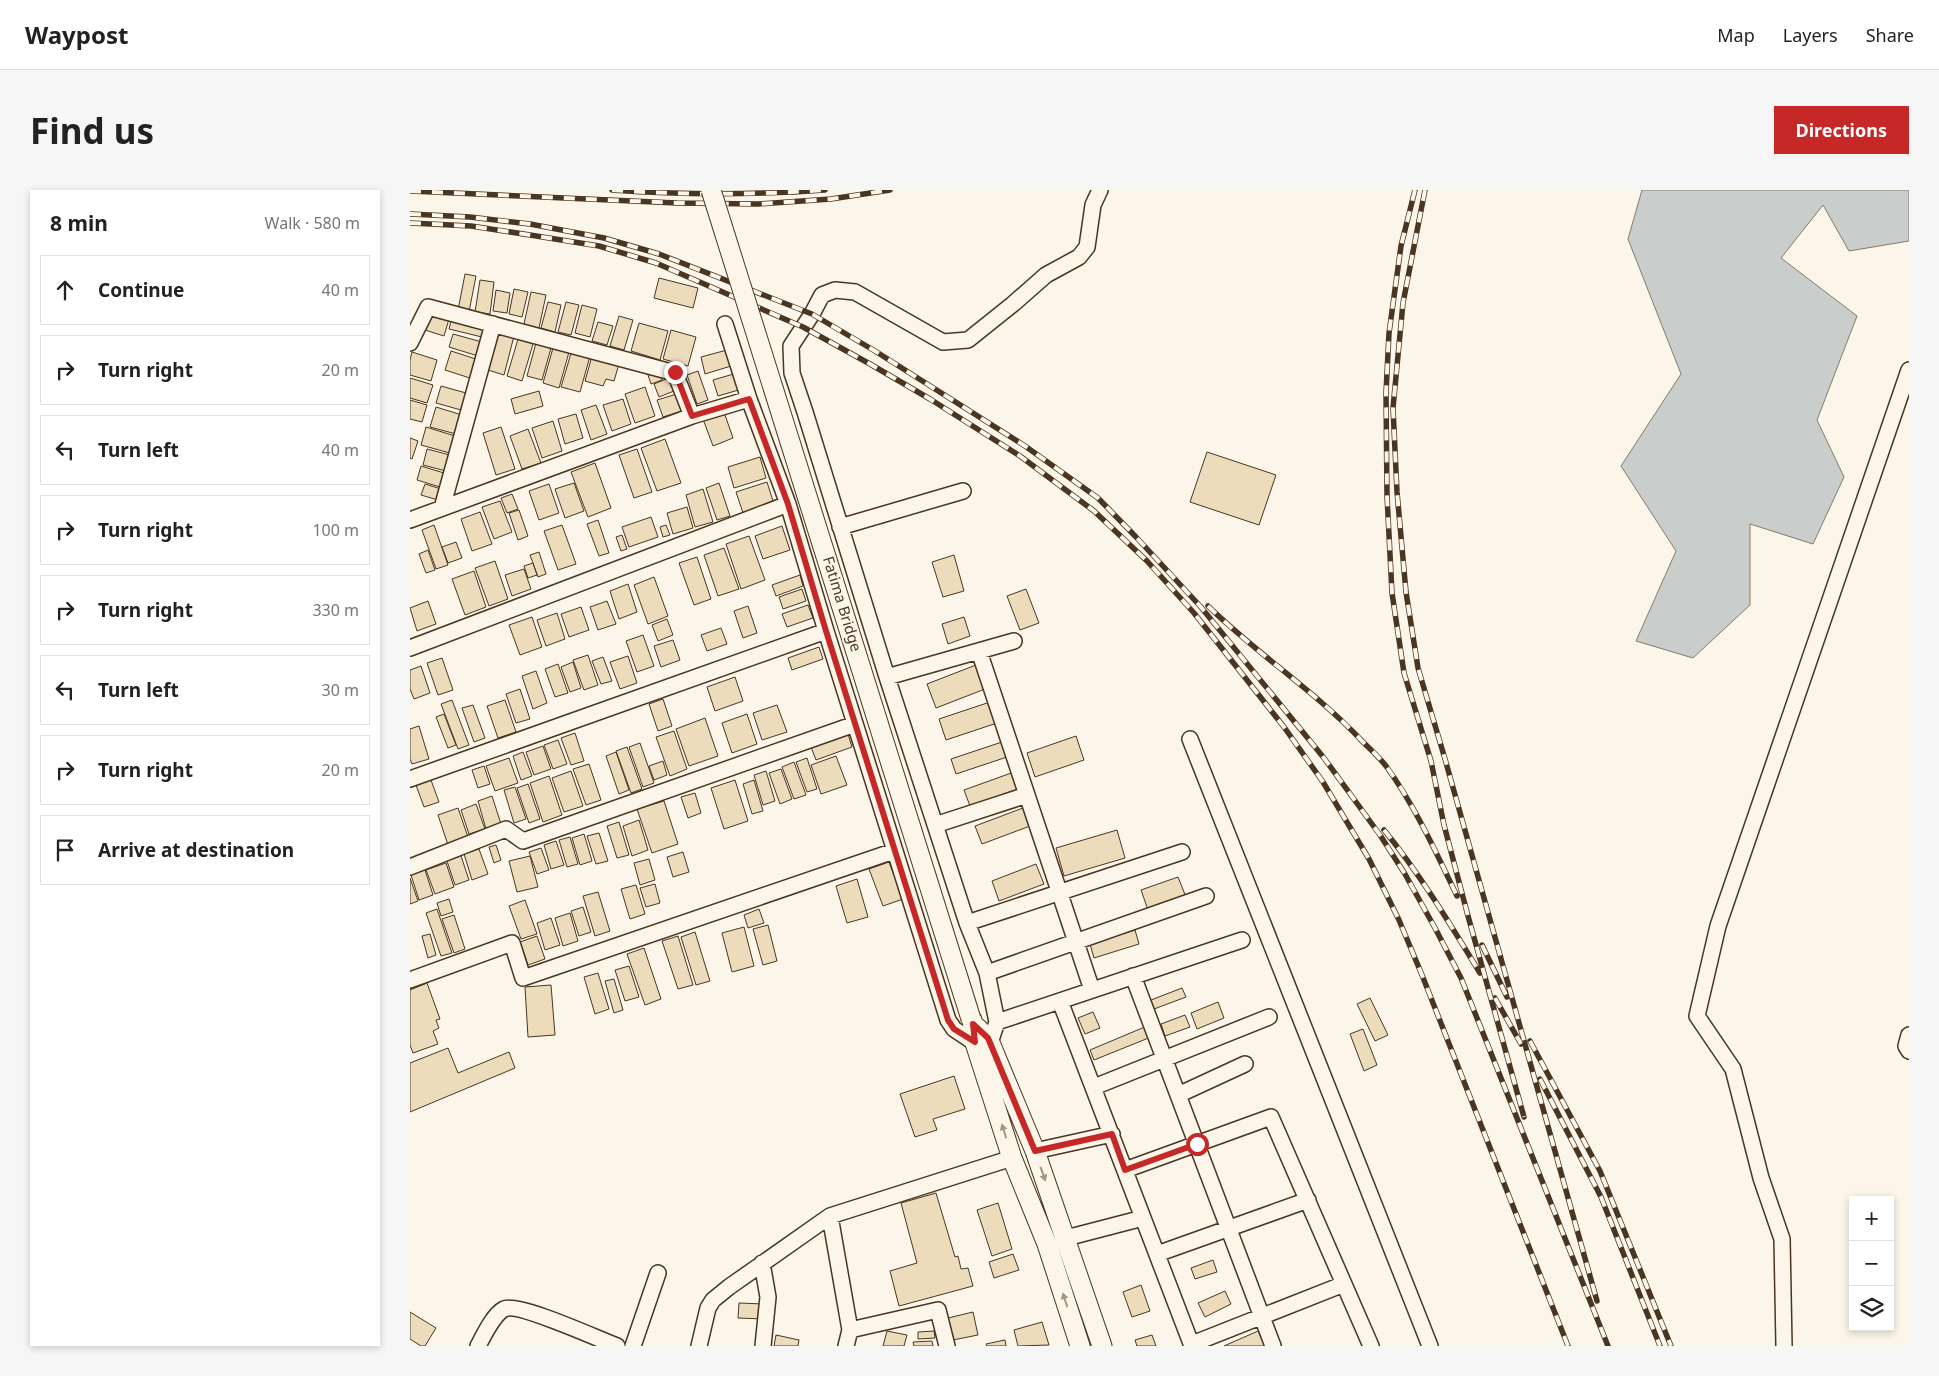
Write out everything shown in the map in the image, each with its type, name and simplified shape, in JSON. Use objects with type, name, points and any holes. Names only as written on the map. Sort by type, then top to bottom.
[{"type":"main road","name":"Fatima Bridge","points":[[712,190],[972,1021],[982,1043]]},
{"type":"main road","points":[[982,1043],[1035,1151],[1102,1346]]},
{"type":"main road","points":[[982,1043],[1012,1158],[1047,1244],[1080,1346]]},
{"type":"street","points":[[997,1022],[987,973],[967,923],[887,678],[806,412],[792,373],[790,361],[791,346],[822,295],[835,290],[855,292],[943,342],[968,340],[1014,304],[1046,275],[1079,257],[1087,247],[1093,205],[1100,190]]},
{"type":"street","points":[[410,343],[428,307],[675,372],[692,416]]},
{"type":"street","points":[[442,508],[493,324]]},
{"type":"street","points":[[725,324],[749,399],[788,504],[894,851],[948,1020],[954,1029],[982,1043],[997,1022],[1242,940]]},
{"type":"street","points":[[1784,1346],[1782,1239],[1761,1178],[1733,1069],[1698,1016],[1718,926],[1909,370]]},
{"type":"street","points":[[410,520],[692,416],[749,399]]},
{"type":"street","points":[[840,527],[963,491]]},
{"type":"street","points":[[410,648],[788,504]]},
{"type":"street","points":[[410,779],[826,631]]},
{"type":"street","points":[[887,678],[1014,641]]},
{"type":"street","points":[[979,651],[1092,990]]},
{"type":"street","points":[[410,867],[506,829],[523,842],[854,724]]},
{"type":"street","points":[[1190,739],[1430,1346]]},
{"type":"street","points":[[935,825],[1027,795]]},
{"type":"street","points":[[410,980],[512,943],[523,978],[894,851]]},
{"type":"street","points":[[967,923],[1182,852]]},
{"type":"street","points":[[987,973],[1206,896]]},
{"type":"street","points":[[1133,976],[1273,1346]]},
{"type":"street","points":[[1060,1001],[1192,1345],[1344,1284]]},
{"type":"street","points":[[1094,1087],[1270,1017]]},
{"type":"street","points":[[1909,1035],[1906,1046],[1909,1051]]},
{"type":"street","points":[[1178,1096],[1245,1064]]},
{"type":"street","points":[[1125,1170],[1271,1117],[1372,1346]]},
{"type":"street","points":[[1035,1151],[1112,1134]]},
{"type":"street","points":[[699,1346],[708,1308],[713,1300],[830,1216],[1012,1158]]},
{"type":"street","points":[[1157,1254],[1308,1200]]},
{"type":"street","points":[[830,1216],[850,1330],[846,1346]]},
{"type":"street","points":[[1066,1238],[1144,1218]]},
{"type":"street","points":[[762,1263],[768,1297],[763,1346]]},
{"type":"street","points":[[633,1346],[658,1272]]},
{"type":"street","points":[[478,1346],[494,1319],[502,1310],[509,1307],[531,1312],[617,1346]]},
{"type":"street","points":[[850,1330],[938,1310],[947,1346]]},
{"type":"shaded area","points":[[1642,190],[1909,190],[1909,241],[1849,251],[1823,205],[1781,258],[1857,316],[1817,420],[1844,477],[1813,544],[1750,524],[1750,605],[1693,658],[1636,641],[1676,551],[1621,466],[1681,374],[1628,239]]},
{"type":"building","points":[[465,274],[476,276],[469,312],[458,310]]},
{"type":"building","points":[[659,278],[698,288],[693,308],[654,298]]},
{"type":"building","points":[[480,280],[494,282],[490,314],[475,312]]},
{"type":"building","points":[[514,289],[528,292],[522,317],[509,314]]},
{"type":"building","points":[[496,290],[510,293],[507,313],[493,311]]},
{"type":"building","points":[[531,292],[546,295],[539,328],[524,324]]},
{"type":"building","points":[[548,302],[561,305],[555,332],[541,328]]},
{"type":"building","points":[[566,302],[579,305],[571,335],[558,332]]},
{"type":"building","points":[[582,305],[597,309],[590,337],[575,333]]},
{"type":"building","points":[[430,314],[449,319],[444,336],[425,330]]},
{"type":"building","points":[[619,316],[633,320],[624,350],[610,346]]},
{"type":"building","points":[[452,317],[489,326],[486,338],[449,329]]},
{"type":"building","points":[[598,322],[613,326],[607,345],[592,341]]},
{"type":"building","points":[[639,323],[668,331],[660,360],[631,351]]},
{"type":"building","points":[[671,330],[696,337],[688,366],[663,359]]},
{"type":"building","points":[[498,332],[514,336],[504,375],[488,370]]},
{"type":"building","points":[[453,334],[482,342],[478,356],[449,347]]},
{"type":"building","points":[[518,339],[533,344],[522,381],[507,376]]},
{"type":"building","points":[[536,343],[551,348],[542,380],[527,376]]},
{"type":"building","points":[[553,348],[569,352],[559,388],[543,383]]},
{"type":"building","points":[[572,350],[590,356],[580,392],[561,387]]},
{"type":"building","points":[[727,350],[731,366],[705,374],[701,357]]},
{"type":"building","points":[[451,351],[479,360],[473,379],[445,370]]},
{"type":"building","points":[[412,352],[437,360],[431,381],[410,375]]},
{"type":"building","points":[[592,356],[619,364],[614,381],[606,379],[603,386],[585,381]]},
{"type":"building","points":[[698,371],[708,400],[697,404],[687,375]]},
{"type":"building","points":[[660,372],[662,380],[651,384],[648,375]]},
{"type":"building","points":[[737,373],[742,389],[718,396],[713,380]]},
{"type":"building","points":[[410,378],[433,385],[427,403],[410,398]]},
{"type":"building","points":[[669,378],[674,391],[659,397],[654,384]]},
{"type":"building","points":[[441,386],[466,393],[461,410],[436,403]]},
{"type":"building","points":[[645,387],[655,416],[635,423],[625,394]]},
{"type":"building","points":[[539,391],[543,406],[515,414],[511,399]]},
{"type":"building","points":[[677,394],[682,411],[663,417],[657,400]]},
{"type":"building","points":[[623,399],[631,424],[612,431],[603,405]]},
{"type":"building","points":[[410,400],[427,405],[422,422],[410,419]]},
{"type":"building","points":[[596,405],[607,434],[591,440],[581,410]]},
{"type":"building","points":[[436,407],[462,415],[456,434],[430,427]]},
{"type":"building","points":[[724,412],[733,438],[713,446],[703,419]]},
{"type":"building","points":[[576,414],[583,438],[565,444],[558,419]]},
{"type":"building","points":[[553,421],[562,451],[542,458],[532,428]]},
{"type":"building","points":[[426,427],[455,436],[450,453],[421,445]]},
{"type":"building","points":[[501,427],[515,469],[496,475],[483,433]]},
{"type":"building","points":[[528,429],[541,463],[522,469],[510,436]]},
{"type":"building","points":[[410,438],[418,441],[412,459],[410,458]]},
{"type":"building","points":[[665,439],[681,483],[657,491],[641,448]]},
{"type":"building","points":[[427,449],[450,455],[446,471],[423,465]]},
{"type":"building","points":[[637,449],[652,492],[634,498],[619,455]]},
{"type":"building","points":[[1207,452],[1276,475],[1259,525],[1190,502]]},
{"type":"building","points":[[760,457],[766,478],[734,488],[728,467]]},
{"type":"building","points":[[595,463],[611,508],[588,517],[571,472]]},
{"type":"building","points":[[421,466],[444,473],[440,487],[417,480]]},
{"type":"building","points":[[767,482],[774,504],[743,513],[736,492]]},
{"type":"building","points":[[574,483],[584,511],[565,518],[555,489]]},
{"type":"building","points":[[719,483],[730,516],[717,520],[706,488]]},
{"type":"building","points":[[425,484],[441,489],[438,500],[421,495]]},
{"type":"building","points":[[549,484],[559,513],[539,520],[529,491]]},
{"type":"building","points":[[703,489],[713,522],[695,527],[686,495]]},
{"type":"building","points":[[512,494],[518,509],[507,513],[501,498]]},
{"type":"building","points":[[500,501],[512,532],[494,539],[482,507]]},
{"type":"building","points":[[687,507],[693,528],[673,534],[667,513]]},
{"type":"building","points":[[519,510],[528,536],[518,540],[509,513]]},
{"type":"building","points":[[480,512],[492,544],[472,551],[461,519]]},
{"type":"building","points":[[651,517],[658,537],[629,547],[622,527]]},
{"type":"building","points":[[598,520],[609,553],[599,556],[587,524]]},
{"type":"building","points":[[434,525],[448,565],[436,569],[422,530]]},
{"type":"building","points":[[562,525],[576,564],[558,570],[544,531]]},
{"type":"building","points":[[666,525],[670,535],[663,537],[660,527]]},
{"type":"building","points":[[782,526],[790,550],[763,559],[755,536]]},
{"type":"building","points":[[622,535],[627,549],[621,551],[616,537]]},
{"type":"building","points":[[749,536],[765,580],[741,589],[726,544]]},
{"type":"building","points":[[456,542],[462,558],[448,563],[442,547]]},
{"type":"building","points":[[724,548],[739,589],[718,596],[704,555]]},
{"type":"building","points":[[428,550],[435,570],[426,573],[419,554]]},
{"type":"building","points":[[539,552],[546,574],[538,577],[530,555]]},
{"type":"building","points":[[954,555],[964,591],[943,597],[932,562]]},
{"type":"building","points":[[697,557],[711,599],[694,605],[679,563]]},
{"type":"building","points":[[495,561],[508,599],[489,606],[475,568]]},
{"type":"building","points":[[533,563],[537,575],[528,578],[524,566]]},
{"type":"building","points":[[524,569],[531,589],[512,596],[505,575]]},
{"type":"building","points":[[474,571],[486,607],[465,615],[452,579]]},
{"type":"building","points":[[800,575],[803,586],[776,596],[772,585]]},
{"type":"building","points":[[654,577],[668,616],[648,624],[634,585]]},
{"type":"building","points":[[628,584],[637,612],[619,619],[610,591]]},
{"type":"building","points":[[802,589],[806,601],[783,609],[779,597]]},
{"type":"building","points":[[1026,589],[1039,623],[1020,630],[1007,596]]},
{"type":"building","points":[[428,601],[436,624],[417,631],[410,608]]},
{"type":"building","points":[[607,601],[616,624],[598,630],[590,607]]},
{"type":"building","points":[[808,605],[813,618],[787,627],[782,614]]},
{"type":"building","points":[[748,606],[757,633],[743,638],[734,611]]},
{"type":"building","points":[[581,607],[589,630],[569,637],[561,614]]},
{"type":"building","points":[[557,613],[565,639],[546,646],[537,620]]},
{"type":"building","points":[[532,617],[542,647],[520,655],[509,625]]},
{"type":"building","points":[[964,617],[970,636],[948,644],[942,624]]},
{"type":"building","points":[[667,619],[673,635],[658,641],[652,625]]},
{"type":"building","points":[[721,628],[727,644],[707,651],[701,635]]},
{"type":"building","points":[[643,635],[654,666],[637,672],[626,641]]},
{"type":"building","points":[[673,640],[680,660],[661,667],[654,646]]},
{"type":"building","points":[[819,647],[823,659],[792,670],[788,658]]},
{"type":"building","points":[[588,655],[598,685],[584,690],[573,660]]},
{"type":"building","points":[[628,656],[637,683],[620,689],[610,662]]},
{"type":"building","points":[[603,657],[612,681],[601,684],[592,661]]},
{"type":"building","points":[[442,658],[453,690],[438,695],[427,663]]},
{"type":"building","points":[[573,662],[581,688],[570,692],[561,667]]},
{"type":"building","points":[[558,664],[568,693],[555,697],[545,669]]},
{"type":"building","points":[[976,665],[985,689],[936,708],[927,684]]},
{"type":"building","points":[[421,666],[430,693],[414,699],[410,689],[410,670]]},
{"type":"building","points":[[536,671],[547,703],[533,709],[522,676]]},
{"type":"building","points":[[735,677],[743,701],[715,711],[707,687]]},
{"type":"building","points":[[520,689],[530,719],[516,723],[506,694]]},
{"type":"building","points":[[663,699],[672,726],[658,731],[649,704]]},
{"type":"building","points":[[452,700],[469,745],[458,749],[441,704]]},
{"type":"building","points":[[505,700],[516,732],[498,738],[487,706]]},
{"type":"building","points":[[990,702],[997,723],[946,740],[939,719]]},
{"type":"building","points":[[473,705],[485,738],[474,742],[462,708]]},
{"type":"building","points":[[777,705],[787,732],[762,740],[753,713]]},
{"type":"building","points":[[444,714],[456,745],[448,748],[436,717]]},
{"type":"building","points":[[747,714],[757,744],[732,753],[722,723]]},
{"type":"building","points":[[705,718],[718,756],[689,766],[676,729]]},
{"type":"building","points":[[419,726],[429,759],[412,764],[410,759],[410,729]]},
{"type":"building","points":[[674,731],[687,769],[670,776],[656,737]]},
{"type":"building","points":[[575,733],[584,761],[571,765],[561,738]]},
{"type":"building","points":[[848,734],[852,747],[816,760],[811,747]]},
{"type":"building","points":[[1076,736],[1084,760],[1035,777],[1027,753]]},
{"type":"building","points":[[558,740],[567,764],[553,769],[544,745]]},
{"type":"building","points":[[1002,742],[1007,757],[956,774],[951,759]]},
{"type":"building","points":[[640,743],[654,783],[643,787],[629,747]]},
{"type":"building","points":[[543,746],[551,769],[534,775],[526,752]]},
{"type":"building","points":[[627,747],[642,789],[631,793],[616,751]]},
{"type":"building","points":[[523,752],[532,776],[521,780],[513,756]]},
{"type":"building","points":[[616,752],[629,790],[619,794],[606,756]]},
{"type":"building","points":[[836,756],[847,785],[821,794],[811,765]]},
{"type":"building","points":[[509,758],[518,783],[495,791],[486,766]]},
{"type":"building","points":[[807,758],[817,789],[807,792],[796,762]]},
{"type":"building","points":[[663,761],[667,775],[654,780],[649,766]]},
{"type":"building","points":[[794,762],[806,795],[794,799],[782,767]]},
{"type":"building","points":[[589,764],[601,800],[586,805],[573,769]]},
{"type":"building","points":[[484,766],[490,784],[478,788],[472,770]]},
{"type":"building","points":[[781,769],[792,799],[780,804],[769,773]]},
{"type":"building","points":[[571,771],[583,806],[564,812],[552,778]]},
{"type":"building","points":[[766,771],[775,801],[763,805],[754,775]]},
{"type":"building","points":[[1014,772],[1020,788],[970,806],[964,790]]},
{"type":"building","points":[[549,776],[562,815],[543,822],[530,783]]},
{"type":"building","points":[[431,780],[439,802],[424,807],[416,785]]},
{"type":"building","points":[[735,780],[748,821],[724,829],[711,788]]},
{"type":"building","points":[[754,780],[763,811],[752,814],[743,784]]},
{"type":"building","points":[[528,784],[540,819],[529,823],[517,788]]},
{"type":"building","points":[[515,787],[526,819],[514,823],[504,790]]},
{"type":"building","points":[[695,793],[701,813],[688,818],[681,797]]},
{"type":"building","points":[[492,796],[501,824],[486,829],[478,801]]},
{"type":"building","points":[[664,801],[678,844],[652,853],[637,809]]},
{"type":"building","points":[[476,804],[485,829],[469,834],[461,810]]},
{"type":"building","points":[[458,808],[468,837],[448,845],[438,815]]},
{"type":"building","points":[[1023,808],[1030,826],[982,844],[975,826]]},
{"type":"building","points":[[639,820],[648,850],[632,856],[623,826]]},
{"type":"building","points":[[619,822],[629,855],[617,858],[607,826]]},
{"type":"building","points":[[1117,830],[1125,858],[1064,876],[1056,848]]},
{"type":"building","points":[[599,833],[608,861],[596,864],[587,836]]},
{"type":"building","points":[[584,834],[592,861],[580,865],[572,838]]},
{"type":"building","points":[[570,837],[578,864],[567,867],[559,840]]},
{"type":"building","points":[[556,841],[564,865],[551,869],[544,845]]},
{"type":"building","points":[[496,845],[501,860],[494,863],[489,847]]},
{"type":"building","points":[[541,848],[549,870],[537,874],[529,852]]},
{"type":"building","points":[[479,849],[488,874],[472,880],[464,854]]},
{"type":"building","points":[[683,852],[689,872],[673,877],[667,857]]},
{"type":"building","points":[[461,856],[469,880],[455,885],[447,861]]},
{"type":"building","points":[[530,856],[538,887],[517,892],[509,861]]},
{"type":"building","points":[[649,859],[655,880],[640,885],[634,863]]},
{"type":"building","points":[[889,862],[903,899],[883,906],[869,869]]},
{"type":"building","points":[[446,863],[454,887],[435,894],[426,870]]},
{"type":"building","points":[[1036,864],[1044,884],[999,901],[992,881]]},
{"type":"building","points":[[425,870],[433,895],[419,900],[411,875]]},
{"type":"building","points":[[1178,877],[1186,897],[1148,910],[1141,890]]},
{"type":"building","points":[[410,878],[418,901],[410,904]]},
{"type":"building","points":[[857,879],[868,917],[847,923],[836,886]]},
{"type":"building","points":[[655,884],[660,903],[646,907],[640,888]]},
{"type":"building","points":[[636,885],[645,914],[630,919],[621,889]]},
{"type":"building","points":[[598,892],[610,931],[595,936],[583,896]]},
{"type":"building","points":[[449,899],[453,912],[441,916],[437,903]]},
{"type":"building","points":[[525,900],[537,934],[521,939],[509,906]]},
{"type":"building","points":[[583,907],[591,932],[579,936],[571,911]]},
{"type":"building","points":[[437,909],[452,953],[441,956],[426,913]]},
{"type":"building","points":[[759,909],[764,923],[748,928],[744,915]]},
{"type":"building","points":[[570,913],[578,941],[563,946],[555,918]]},
{"type":"building","points":[[454,915],[465,949],[454,953],[442,919]]},
{"type":"building","points":[[551,918],[560,945],[545,950],[537,923]]},
{"type":"building","points":[[768,925],[777,961],[763,965],[753,929]]},
{"type":"building","points":[[744,927],[754,966],[732,972],[722,933]]},
{"type":"building","points":[[1135,930],[1139,944],[1094,958],[1090,944]]},
{"type":"building","points":[[695,932],[710,981],[696,985],[681,937]]},
{"type":"building","points":[[430,934],[436,955],[428,958],[422,936]]},
{"type":"building","points":[[537,936],[545,959],[528,965],[520,942]]},
{"type":"building","points":[[678,936],[693,985],[678,989],[662,941]]},
{"type":"building","points":[[644,948],[661,999],[645,1005],[627,954]]},
{"type":"building","points":[[629,966],[639,997],[625,1001],[615,970]]},
{"type":"building","points":[[598,973],[609,1009],[595,1014],[584,977]]},
{"type":"building","points":[[614,979],[623,1010],[614,1013],[605,981]]},
{"type":"building","points":[[427,983],[440,1019],[436,1020],[439,1028],[433,1031],[438,1044],[413,1053],[410,1045],[410,990]]},
{"type":"building","points":[[551,985],[555,1035],[528,1037],[525,987]]},
{"type":"building","points":[[1182,988],[1186,997],[1154,1009],[1151,1000]]},
{"type":"building","points":[[1370,998],[1388,1035],[1375,1041],[1357,1004]]},
{"type":"building","points":[[1218,1002],[1224,1018],[1197,1029],[1191,1013]]},
{"type":"building","points":[[1093,1012],[1100,1028],[1085,1034],[1078,1018]]},
{"type":"building","points":[[1185,1015],[1190,1027],[1165,1036],[1161,1024]]},
{"type":"building","points":[[1147,1026],[1151,1037],[1094,1060],[1090,1050]]},
{"type":"building","points":[[1363,1029],[1377,1065],[1364,1071],[1350,1034]]},
{"type":"building","points":[[448,1048],[458,1073],[509,1052],[515,1068],[410,1112],[410,1063]]},
{"type":"building","points":[[954,1076],[965,1109],[933,1119],[937,1130],[915,1137],[900,1094]]},
{"type":"building","points":[[936,1193],[955,1257],[958,1256],[961,1269],[968,1268],[973,1286],[899,1306],[890,1271],[917,1263],[901,1203]]},
{"type":"building","points":[[998,1203],[1012,1249],[992,1256],[977,1210]]},
{"type":"building","points":[[1013,1254],[1019,1270],[994,1278],[989,1262]]},
{"type":"building","points":[[1213,1260],[1217,1272],[1195,1279],[1191,1268]]},
{"type":"building","points":[[1141,1285],[1150,1311],[1132,1317],[1123,1292]]},
{"type":"building","points":[[1225,1291],[1231,1304],[1205,1317],[1198,1303]]},
{"type":"building","points":[[739,1303],[764,1304],[763,1319],[738,1318]]},
{"type":"building","points":[[410,1312],[436,1328],[425,1346],[421,1346],[410,1339]]},
{"type":"building","points":[[973,1312],[978,1335],[953,1340],[948,1318]]},
{"type":"building","points":[[1042,1322],[1049,1345],[1018,1346],[1014,1330]]},
{"type":"building","points":[[887,1331],[907,1335],[904,1346],[883,1346]]},
{"type":"building","points":[[934,1331],[935,1338],[918,1339],[918,1332]]},
{"type":"building","points":[[1258,1331],[1265,1346],[1224,1346]]},
{"type":"building","points":[[776,1335],[799,1340],[798,1346],[774,1346]]},
{"type":"building","points":[[1152,1335],[1156,1346],[1137,1346],[1135,1340]]},
{"type":"building","points":[[1005,1340],[1006,1346],[987,1346],[986,1344]]},
{"type":"building","points":[[932,1341],[933,1346],[914,1346],[913,1342]]},
{"type":"railway","points":[[612,190],[719,194],[825,190]]},
{"type":"railway","points":[[410,191],[677,203],[758,204],[831,199],[890,190]]},
{"type":"railway","points":[[1415,190],[1401,246],[1389,333],[1386,393],[1387,496],[1392,593],[1404,673],[1431,761],[1444,825],[1524,1117]]},
{"type":"railway","points":[[1425,190],[1403,303],[1393,408],[1397,492],[1406,592],[1418,668],[1597,1301]]},
{"type":"railway","points":[[410,214],[470,217],[530,224],[604,238],[659,254],[812,314],[875,351],[1025,446],[1098,498],[1200,606],[1324,758],[1380,835],[1405,874],[1461,978],[1608,1346]]},
{"type":"railway","points":[[410,223],[471,226],[599,246],[656,263],[803,327],[930,399],[1020,456],[1094,511],[1147,561],[1194,613],[1284,727],[1323,782],[1369,859],[1399,920],[1422,975],[1568,1346]]},
{"type":"railway","points":[[1208,606],[1344,723],[1383,763],[1397,781],[1416,813],[1457,896]]},
{"type":"railway","points":[[1384,830],[1422,882],[1480,973]]},
{"type":"railway","points":[[1482,945],[1507,997]]},
{"type":"railway","points":[[1495,998],[1521,1044]]},
{"type":"railway","points":[[1530,1041],[1600,1171],[1671,1346]]},
{"type":"railway","points":[[1540,1079],[1601,1197],[1660,1346]]},
{"type":"route","points":[[675,372],[692,416],[749,399],[788,504],[918,931],[948,1020],[954,1029],[975,1042],[973,1024],[988,1038],[1035,1151],[1112,1134],[1125,1170],[1197,1144]]}]
